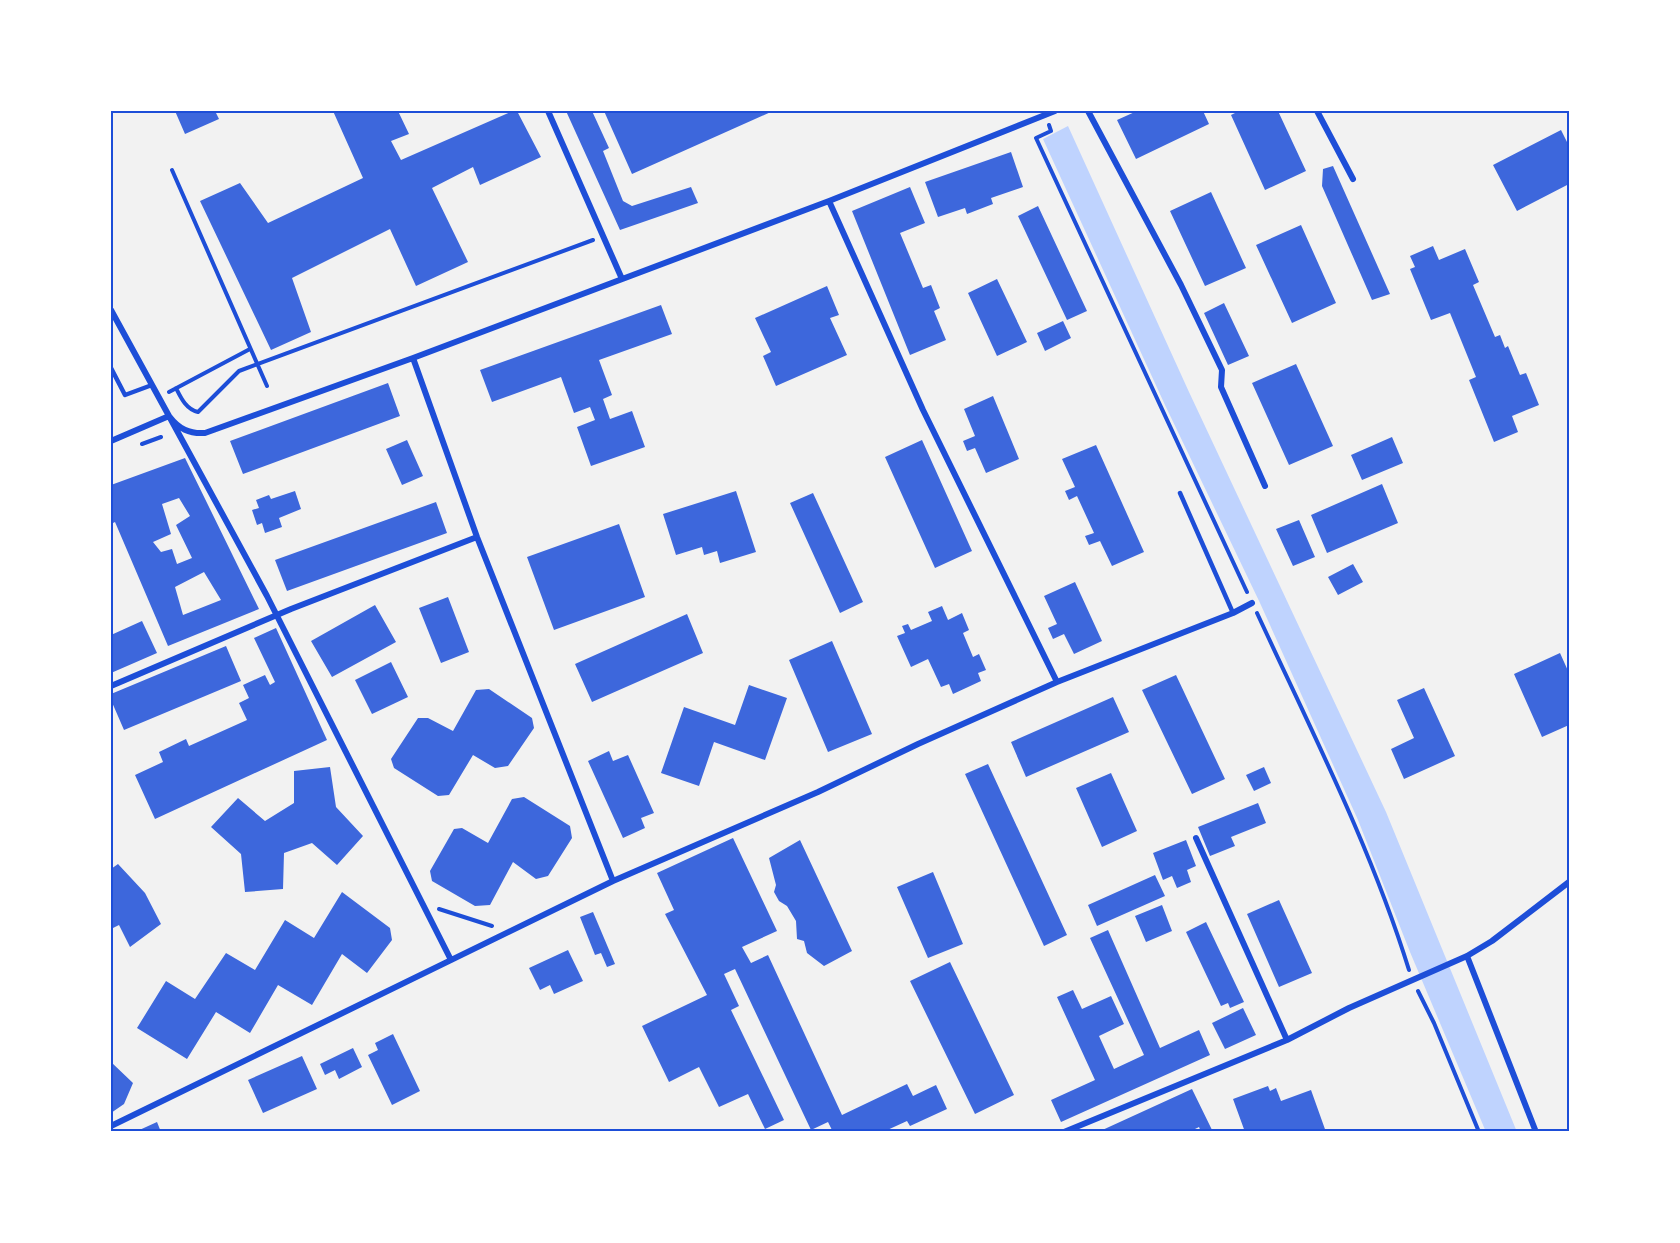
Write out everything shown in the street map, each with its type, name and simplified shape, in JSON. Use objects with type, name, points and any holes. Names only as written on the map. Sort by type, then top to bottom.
[{"type":"street","points":[[548,111],[622,279]]},
{"type":"street","points":[[169,416],[175,424],[189,432],[214,431],[829,201],[1055,111]]},
{"type":"street","points":[[1088,111],[1181,285],[1222,370],[1221,387],[1265,486]]},
{"type":"street","points":[[1317,111],[1353,179]]},
{"type":"street","points":[[829,201],[923,410],[1057,682]]},
{"type":"street","points":[[111,310],[277,615],[451,960]]},
{"type":"street","points":[[413,358],[477,537],[614,881]]},
{"type":"street","points":[[111,441],[169,416]]},
{"type":"street","points":[[111,686],[277,615],[477,537]]},
{"type":"street","points":[[111,1126],[614,881],[818,792],[1057,682],[1233,613],[1252,603]]},
{"type":"street","points":[[1196,838],[1287,1040]]},
{"type":"street","points":[[1064,1132],[1287,1040],[1349,1008],[1467,956],[1492,941],[1569,882]]},
{"type":"street","points":[[1467,956],[1536,1132]]},
{"type":"lane","points":[[111,368],[125,395],[152,385]]},
{"type":"lane","points":[[1180,493],[1233,613]]},
{"type":"path","points":[[1044,116],[1051,130],[1036,138],[1365,852],[1479,1132]]},
{"type":"path","points":[[172,170],[267,386]]},
{"type":"path","points":[[176,388],[183,403],[198,412],[239,371],[603,238]]},
{"type":"path","points":[[158,397],[250,349]]},
{"type":"path","points":[[423,904],[510,932]]},
{"type":"water","points":[[1068,126],[1189,392],[1386,812],[1517,1132],[1486,1132],[1410,952],[1358,820],[1260,603],[1165,405],[1043,139]]},
{"type":"building","points":[[175,111],[215,111],[219,119],[185,134]]},
{"type":"building","points":[[333,111],[398,111],[409,134],[391,141],[401,160],[517,111],[541,157],[480,185],[473,167],[432,188],[468,262],[416,286],[390,229],[292,278],[311,332],[271,350],[200,201],[240,183],[268,223],[363,178]]},
{"type":"building","points":[[566,111],[592,111],[609,148],[603,151],[623,201],[632,206],[691,187],[698,203],[620,230]]},
{"type":"building","points":[[604,111],[773,111],[632,174]]},
{"type":"building","points":[[1137,111],[1203,111],[1209,124],[1136,159],[1117,120]]},
{"type":"building","points":[[1239,111],[1278,111],[1306,171],[1265,190],[1231,115]]},
{"type":"building","points":[[1561,130],[1569,146],[1569,184],[1517,211],[1493,165]]},
{"type":"building","points":[[1011,152],[1023,187],[991,198],[993,204],[967,214],[965,208],[938,217],[925,182]]},
{"type":"building","points":[[1333,166],[1390,294],[1372,300],[1322,186],[1323,169]]},
{"type":"building","points":[[910,187],[925,223],[900,233],[923,288],[931,285],[940,308],[934,311],[946,340],[910,355],[852,211]]},
{"type":"building","points":[[1211,192],[1246,268],[1205,286],[1170,211]]},
{"type":"building","points":[[1038,206],[1087,311],[1067,320],[1018,216]]},
{"type":"building","points":[[1301,225],[1336,303],[1292,323],[1256,245]]},
{"type":"building","points":[[1433,246],[1439,260],[1465,249],[1479,282],[1473,285],[1495,337],[1500,335],[1505,348],[1508,346],[1520,375],[1526,373],[1539,405],[1512,416],[1518,432],[1494,442],[1469,380],[1476,377],[1450,313],[1431,320],[1410,269],[1415,267],[1410,256]]},
{"type":"building","points":[[997,279],[1027,342],[997,356],[968,293]]},
{"type":"building","points":[[827,286],[839,315],[830,318],[847,355],[776,386],[763,356],[771,352],[755,318]]},
{"type":"building","points":[[1224,303],[1249,356],[1228,365],[1204,313]]},
{"type":"building","points":[[661,305],[672,334],[599,360],[612,395],[603,399],[610,419],[632,411],[645,447],[591,466],[577,427],[595,420],[590,407],[574,413],[561,377],[492,402],[480,370]]},
{"type":"building","points":[[1063,321],[1071,338],[1045,351],[1037,333]]},
{"type":"building","points":[[1296,364],[1333,446],[1289,465],[1252,383]]},
{"type":"building","points":[[388,383],[400,416],[243,474],[230,441]]},
{"type":"building","points":[[993,396],[1019,459],[986,473],[975,448],[967,451],[963,441],[975,436],[964,409]]},
{"type":"building","points":[[1392,437],[1403,463],[1362,480],[1351,455]]},
{"type":"building","points":[[407,440],[423,476],[402,485],[386,449]]},
{"type":"building","points":[[922,440],[972,551],[935,568],[885,457]]},
{"type":"building","points":[[1096,445],[1144,552],[1112,566],[1100,541],[1089,545],[1085,536],[1094,533],[1077,496],[1069,500],[1065,491],[1075,487],[1062,459]]},
{"type":"building","points":[[185,458],[259,609],[168,646],[115,522],[111,524],[111,485]],"holes":[[[179,498],[190,516],[176,525],[192,558],[177,564],[172,549],[161,552],[153,542],[171,534],[162,504]],[[204,572],[221,600],[183,615],[175,587]]]},
{"type":"building","points":[[1382,484],[1398,523],[1327,553],[1311,515]]},
{"type":"building","points":[[295,491],[301,509],[279,518],[282,527],[265,533],[262,523],[257,525],[252,510],[259,508],[256,500],[269,495],[271,499]]},
{"type":"building","points":[[736,491],[756,552],[720,563],[717,551],[704,555],[702,547],[676,555],[663,514]]},
{"type":"building","points":[[813,493],[863,602],[840,613],[790,503]]},
{"type":"building","points":[[436,502],[447,533],[287,591],[275,560]]},
{"type":"building","points":[[1299,520],[1315,557],[1293,566],[1276,529]]},
{"type":"building","points":[[619,524],[645,597],[554,630],[527,557]]},
{"type":"building","points":[[1353,564],[1363,582],[1338,595],[1328,577]]},
{"type":"building","points":[[1075,582],[1102,641],[1074,654],[1064,634],[1053,639],[1048,628],[1057,624],[1044,596]]},
{"type":"building","points":[[448,597],[469,652],[441,663],[419,608]]},
{"type":"building","points":[[375,605],[396,642],[332,677],[311,641]]},
{"type":"building","points":[[942,606],[948,620],[962,613],[969,630],[963,633],[973,657],[979,654],[986,670],[978,673],[981,681],[953,694],[949,684],[941,687],[928,659],[911,667],[897,636],[905,633],[902,626],[908,624],[911,630],[932,621],[928,612]]},
{"type":"building","points":[[687,614],[703,653],[592,702],[575,664]]},
{"type":"building","points":[[142,621],[157,653],[111,673],[111,635]]},
{"type":"building","points":[[276,628],[327,740],[155,819],[135,775],[163,762],[159,752],[186,739],[189,746],[247,720],[239,703],[249,698],[243,685],[265,675],[270,685],[275,682],[254,638]]},
{"type":"building","points":[[832,641],[872,734],[828,752],[789,660]]},
{"type":"building","points":[[226,646],[241,681],[124,730],[111,700],[111,694]]},
{"type":"building","points":[[1560,653],[1569,673],[1569,725],[1542,737],[1514,674]]},
{"type":"building","points":[[391,662],[408,697],[372,714],[355,680]]},
{"type":"building","points":[[1176,675],[1225,779],[1192,794],[1142,690]]},
{"type":"building","points":[[749,685],[787,698],[765,760],[714,742],[699,786],[661,773],[684,707],[735,725]]},
{"type":"building","points":[[1424,688],[1455,756],[1404,779],[1391,749],[1414,738],[1397,700]]},
{"type":"building","points":[[489,689],[532,718],[534,728],[508,766],[495,768],[473,755],[449,795],[438,796],[394,768],[391,759],[418,718],[428,718],[453,731],[476,690]]},
{"type":"building","points":[[1113,697],[1129,732],[1026,777],[1011,742]]},
{"type":"building","points":[[609,751],[613,761],[628,755],[654,813],[641,818],[645,828],[623,838],[588,761]]},
{"type":"building","points":[[988,764],[1067,935],[1044,946],[965,774]]},
{"type":"building","points":[[330,767],[336,807],[363,836],[337,865],[312,843],[284,853],[283,889],[245,892],[241,854],[211,827],[238,798],[265,821],[294,803],[294,771]]},
{"type":"building","points":[[1264,767],[1271,783],[1254,791],[1246,775]]},
{"type":"building","points":[[1111,773],[1137,831],[1102,847],[1076,788]]},
{"type":"building","points":[[524,797],[570,826],[572,838],[548,876],[536,879],[513,862],[490,905],[475,906],[432,881],[430,871],[454,829],[462,828],[488,843],[512,799]]},
{"type":"building","points":[[1258,803],[1266,823],[1231,837],[1235,846],[1210,856],[1198,827]]},
{"type":"building","points":[[733,838],[777,931],[742,947],[751,963],[768,955],[842,1115],[907,1084],[913,1096],[936,1085],[947,1109],[910,1126],[907,1121],[883,1132],[833,1132],[828,1122],[811,1130],[735,969],[724,974],[739,1006],[731,1010],[784,1120],[765,1129],[748,1094],[719,1107],[699,1067],[669,1082],[642,1026],[707,995],[665,914],[674,910],[657,873]]},
{"type":"building","points":[[800,840],[852,951],[824,966],[807,953],[804,941],[797,939],[796,921],[787,906],[779,901],[774,892],[776,885],[769,858]]},
{"type":"building","points":[[1186,840],[1196,866],[1187,870],[1191,882],[1177,888],[1172,876],[1163,880],[1153,853]]},
{"type":"building","points":[[118,864],[145,893],[161,924],[130,947],[119,925],[111,929],[111,869]]},
{"type":"building","points":[[933,872],[963,944],[928,958],[897,887]]},
{"type":"building","points":[[1155,875],[1165,896],[1097,926],[1088,905]]},
{"type":"building","points":[[342,892],[390,928],[392,940],[367,973],[342,954],[312,1005],[278,985],[250,1033],[216,1012],[187,1059],[137,1028],[166,981],[195,999],[226,953],[255,970],[285,920],[314,938]]},
{"type":"building","points":[[1279,900],[1312,973],[1279,987],[1247,914]]},
{"type":"building","points":[[1162,905],[1172,931],[1146,942],[1135,916]]},
{"type":"building","points":[[593,912],[615,964],[607,967],[601,953],[595,955],[580,917]]},
{"type":"building","points":[[1206,922],[1244,1002],[1230,1008],[1228,1003],[1221,1006],[1186,932]]},
{"type":"building","points":[[1108,930],[1160,1048],[1199,1030],[1210,1055],[1061,1122],[1051,1100],[1095,1080],[1057,997],[1073,990],[1082,1009],[1111,996],[1124,1024],[1099,1036],[1114,1069],[1144,1055],[1090,938]]},
{"type":"building","points":[[568,950],[583,981],[554,994],[550,985],[540,990],[529,968]]},
{"type":"building","points":[[950,962],[1014,1095],[975,1114],[910,981]]},
{"type":"building","points":[[1243,1008],[1256,1035],[1225,1049],[1212,1023]]},
{"type":"building","points":[[393,1034],[420,1091],[392,1105],[368,1055],[378,1050],[375,1043]]},
{"type":"building","points":[[353,1048],[362,1067],[339,1079],[335,1070],[325,1075],[320,1064]]},
{"type":"building","points":[[302,1056],[317,1089],[263,1113],[248,1080]]},
{"type":"building","points":[[111,1062],[133,1083],[124,1104],[111,1113]]},
{"type":"building","points":[[1268,1086],[1270,1091],[1276,1088],[1281,1101],[1311,1090],[1326,1132],[1245,1132],[1233,1099]]},
{"type":"building","points":[[1192,1089],[1213,1132],[1201,1132],[1199,1127],[1189,1132],[1181,1132],[1180,1129],[1174,1132],[1098,1132]]},
{"type":"building","points":[[157,1122],[161,1132],[135,1132]]}]
